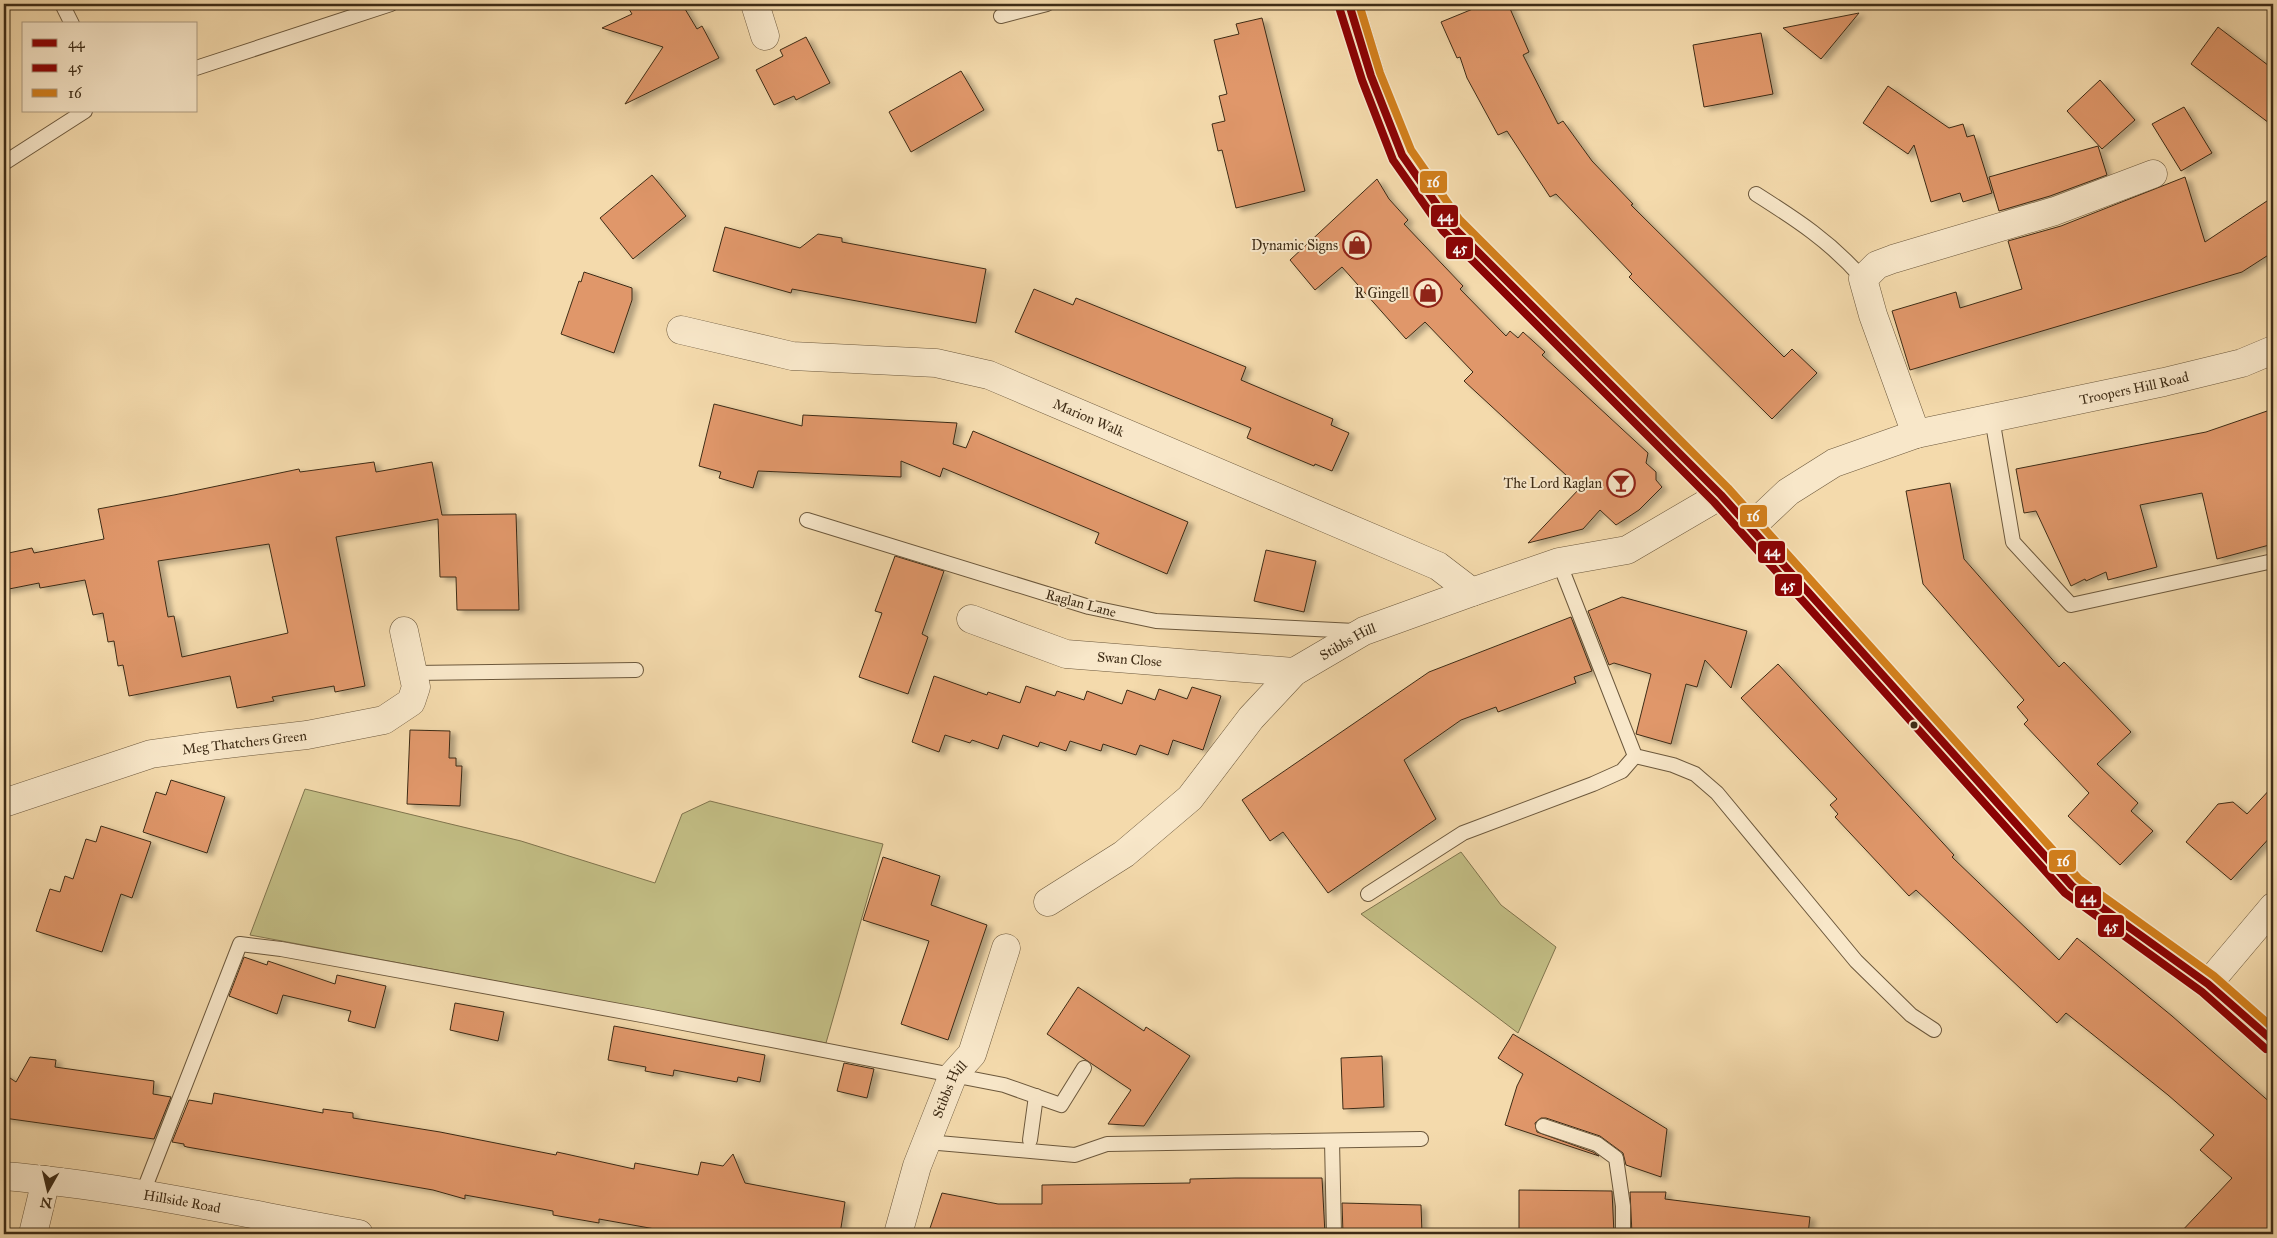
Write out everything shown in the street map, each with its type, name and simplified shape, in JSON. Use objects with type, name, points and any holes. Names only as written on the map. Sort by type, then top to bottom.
[{"type":"main road","points":[[1349,4],[1371,76],[1402,155],[1451,225],[1721,495],[2072,886],[2208,984],[2273,1041]]},
{"type":"street","points":[[755,4],[765,36]]},
{"type":"street","points":[[1916,434],[1863,279],[1877,265],[1893,258],[2055,211],[2152,174]]},
{"type":"street","name":"Marion Walk","points":[[682,330],[792,356],[936,363],[989,375],[1438,566],[1472,592]]},
{"type":"street","name":"Troopers Hill Road","points":[[1750,527],[1788,492],[1834,463],[1916,434],[2164,382],[2242,363],[2273,350]]},
{"type":"street","name":"Stibbs Hill","points":[[1048,902],[1124,854],[1190,798],[1251,718],[1294,672],[1364,632],[1472,592],[1558,562],[1627,550],[1721,495]]},
{"type":"street","name":"Swan Close","points":[[971,620],[1066,654],[1294,672]]},
{"type":"street","name":"Meg Thatchers Green","points":[[4,803],[151,754],[201,746],[307,735],[384,720],[411,702],[416,687],[404,631]]},
{"type":"street","points":[[2208,984],[2273,907]]},
{"type":"street","name":"Stibbs Hill","points":[[898,1234],[917,1166],[953,1076],[972,1054],[1006,948]]},
{"type":"street","name":"Hillside Road","points":[[4,1176],[46,1180],[142,1195],[359,1234]]},
{"type":"street","points":[[33,1234],[46,1180]]},
{"type":"lane","points":[[62,4],[71,22]]},
{"type":"lane","points":[[198,67],[391,4]]},
{"type":"lane","points":[[1001,16],[1047,4]]},
{"type":"lane","points":[[4,163],[83,112]]},
{"type":"lane","points":[[1756,194],[1805,225],[1846,260],[1863,279]]},
{"type":"lane","points":[[1992,418],[2013,542],[2071,605],[2273,561]]},
{"type":"lane","name":"Raglan Lane","points":[[807,520],[1089,607],[1156,621],[1364,632]]},
{"type":"lane","points":[[1558,562],[1635,756]]},
{"type":"lane","points":[[414,673],[636,670]]},
{"type":"lane","points":[[1368,894],[1463,833],[1593,784],[1622,771],[1635,756]]},
{"type":"lane","points":[[1635,756],[1673,765],[1694,774],[1716,793],[1856,961],[1910,1015],[1934,1030]]},
{"type":"lane","points":[[142,1195],[240,944],[281,949],[628,1013],[1004,1085],[1061,1105],[1084,1068]]},
{"type":"lane","points":[[1030,1140],[1036,1096]]},
{"type":"lane","points":[[1543,1126],[1597,1144],[1616,1158],[1623,1206],[1623,1234]]},
{"type":"lane","points":[[927,1142],[1075,1155],[1107,1144],[1421,1139]]},
{"type":"lane","points":[[1332,1141],[1334,1234]]},
{"type":"shaded area","points":[[305,789],[521,841],[655,883],[682,814],[710,801],[883,844],[826,1043],[250,935]]},
{"type":"shaded area","points":[[1461,852],[1501,905],[1556,947],[1518,1033],[1361,914]]},
{"type":"building","points":[[626,4],[682,4],[697,29],[702,26],[719,58],[625,104],[663,47],[602,28],[632,14]]},
{"type":"building","points":[[1485,4],[1508,4],[1529,52],[1523,55],[1558,124],[1563,121],[1592,161],[1633,204],[1631,205],[1784,357],[1792,349],[1817,373],[1772,419],[1629,277],[1632,274],[1556,194],[1550,197],[1507,131],[1498,135],[1467,78],[1460,57],[1457,58],[1441,22]]},
{"type":"building","points":[[1859,13],[1821,59],[1783,28]]},
{"type":"building","points":[[1262,18],[1305,191],[1236,208],[1222,150],[1218,151],[1212,124],[1225,121],[1219,96],[1227,94],[1214,40],[1239,34],[1236,24]]},
{"type":"building","points":[[2218,27],[2273,69],[2273,126],[2191,64]]},
{"type":"building","points":[[1761,33],[1773,94],[1704,107],[1693,45]]},
{"type":"building","points":[[806,37],[830,83],[796,100],[794,96],[774,105],[756,70],[783,56],[780,50]]},
{"type":"building","points":[[961,71],[984,110],[911,152],[889,112]]},
{"type":"building","points":[[2100,80],[2135,120],[2102,149],[2067,111]]},
{"type":"building","points":[[1888,86],[1949,128],[1963,124],[1967,137],[1974,135],[1992,193],[1963,202],[1960,193],[1931,202],[1914,145],[1908,154],[1863,123]]},
{"type":"building","points":[[2184,107],[2212,153],[2181,171],[2152,124]]},
{"type":"building","points":[[2098,146],[2107,175],[2050,196],[1999,211],[1989,177]]},
{"type":"building","points":[[652,175],[686,216],[633,259],[600,218]]},
{"type":"building","points":[[2185,177],[2205,242],[2273,197],[2273,252],[2242,272],[1910,370],[1892,311],[1956,292],[1960,308],[2022,289],[2008,241],[2061,226]]},
{"type":"building","points":[[1377,179],[1389,199],[1408,220],[1404,224],[1463,286],[1460,289],[1506,336],[1510,331],[1518,338],[1523,332],[1545,352],[1542,355],[1648,453],[1646,463],[1656,472],[1656,480],[1662,487],[1639,510],[1616,525],[1600,510],[1583,529],[1528,543],[1580,488],[1464,381],[1473,372],[1425,322],[1406,339],[1342,267],[1315,290],[1290,260]]},
{"type":"building","points":[[725,227],[800,248],[818,234],[842,238],[842,242],[986,269],[976,323],[792,289],[791,293],[713,271]]},
{"type":"building","points":[[584,272],[632,288],[632,300],[614,353],[561,334],[579,281],[581,282]]},
{"type":"building","points":[[1034,289],[1073,305],[1076,298],[1246,367],[1241,380],[1333,419],[1331,425],[1349,433],[1332,471],[1315,464],[1314,466],[1247,438],[1251,428],[1015,332]]},
{"type":"building","points":[[714,404],[802,426],[803,415],[957,423],[953,444],[966,448],[973,431],[1188,522],[1167,574],[1095,543],[1099,533],[943,468],[940,477],[901,461],[901,477],[758,471],[753,488],[719,478],[721,472],[699,466]]},
{"type":"building","points":[[2273,409],[2273,544],[2217,559],[2202,493],[2140,505],[2157,567],[2108,580],[2106,572],[2071,586],[2036,511],[2024,513],[2016,469],[2206,432]]},
{"type":"building","points":[[374,462],[376,472],[432,462],[442,515],[516,514],[519,610],[457,610],[456,577],[440,577],[438,519],[336,537],[365,686],[335,692],[334,686],[272,697],[274,701],[237,708],[230,676],[129,696],[123,665],[118,666],[114,641],[108,642],[103,613],[93,615],[85,580],[40,588],[39,583],[4,590],[4,554],[32,548],[34,553],[104,539],[98,509],[299,469],[300,472]],"holes":[[[269,544],[288,633],[182,657],[174,616],[168,617],[158,561]]]},
{"type":"building","points":[[1950,483],[1964,559],[2059,667],[2064,662],[2131,732],[2097,764],[2138,803],[2131,811],[2153,831],[2120,865],[2068,816],[2089,793],[2024,724],[2028,720],[2017,707],[2024,700],[1923,584],[1906,491]]},
{"type":"building","points":[[1266,550],[1316,561],[1304,612],[1254,601]]},
{"type":"building","points":[[895,556],[944,571],[922,634],[928,637],[908,694],[859,677],[882,613],[875,611]]},
{"type":"building","points":[[1622,597],[1747,631],[1731,688],[1705,660],[1697,687],[1686,684],[1671,744],[1636,734],[1651,674],[1614,663],[1609,665],[1588,611]]},
{"type":"building","points":[[1571,617],[1592,671],[1574,677],[1576,683],[1498,712],[1496,707],[1461,720],[1404,760],[1436,819],[1328,893],[1283,832],[1270,841],[1242,800],[1429,672]]},
{"type":"building","points":[[1778,664],[1954,855],[1952,857],[2059,960],[2077,938],[2172,1016],[2273,1105],[2273,1224],[2264,1234],[2179,1234],[2232,1178],[2200,1150],[2214,1135],[2168,1095],[2066,1013],[2057,1023],[1916,890],[1909,896],[1835,817],[1838,814],[1830,805],[1837,799],[1741,698]]},
{"type":"building","points":[[934,676],[987,695],[988,692],[1020,703],[1026,686],[1055,696],[1057,691],[1084,700],[1087,691],[1122,704],[1127,690],[1155,700],[1159,689],[1187,699],[1192,687],[1221,696],[1203,750],[1173,740],[1168,755],[1140,745],[1136,755],[1103,744],[1101,751],[1070,741],[1066,751],[1040,742],[1038,747],[1003,735],[998,749],[972,740],[970,743],[945,735],[939,752],[912,742]]},
{"type":"building","points":[[410,730],[450,731],[449,758],[456,758],[456,766],[462,766],[460,806],[407,804]]},
{"type":"building","points":[[171,780],[225,797],[207,853],[143,832],[156,792],[166,795]]},
{"type":"building","points":[[2273,786],[2273,834],[2231,880],[2186,842],[2218,804],[2233,802],[2247,814]]},
{"type":"building","points":[[101,826],[151,842],[132,898],[121,894],[102,952],[36,931],[50,889],[60,892],[65,876],[73,879],[86,839],[96,842]]},
{"type":"building","points":[[883,857],[940,876],[931,905],[987,925],[948,1040],[901,1024],[929,941],[863,920]]},
{"type":"building","points":[[244,957],[267,965],[268,961],[335,984],[337,975],[386,986],[375,1028],[348,1021],[351,1011],[283,995],[277,1014],[229,996]]},
{"type":"building","points":[[1078,987],[1144,1031],[1146,1027],[1190,1056],[1144,1126],[1108,1124],[1131,1090],[1047,1034]]},
{"type":"building","points":[[455,1003],[504,1012],[498,1041],[450,1030]]},
{"type":"building","points":[[614,1026],[765,1055],[760,1082],[738,1077],[737,1082],[674,1070],[673,1076],[645,1071],[646,1067],[608,1060]]},
{"type":"building","points":[[1513,1034],[1667,1129],[1661,1177],[1626,1165],[1623,1153],[1600,1136],[1546,1118],[1541,1118],[1535,1123],[1537,1132],[1593,1152],[1599,1156],[1505,1125],[1517,1086],[1523,1074],[1498,1058]]},
{"type":"building","points":[[1382,1056],[1384,1107],[1343,1109],[1341,1058]]},
{"type":"building","points":[[30,1057],[56,1060],[55,1067],[154,1081],[153,1094],[171,1097],[154,1139],[4,1118],[4,1074],[16,1082]]},
{"type":"building","points":[[844,1063],[874,1069],[867,1098],[837,1091]]},
{"type":"building","points":[[214,1093],[323,1113],[323,1109],[353,1113],[353,1118],[440,1132],[556,1155],[557,1152],[634,1169],[635,1163],[698,1175],[701,1162],[723,1166],[733,1154],[745,1183],[845,1202],[840,1234],[683,1234],[599,1219],[599,1223],[553,1215],[553,1211],[465,1195],[465,1199],[433,1190],[187,1147],[184,1144],[172,1142],[189,1100],[212,1104]]},
{"type":"building","points":[[1322,1178],[1325,1234],[928,1234],[942,1193],[998,1204],[1042,1204],[1042,1185],[1190,1183],[1190,1179]]},
{"type":"building","points":[[1519,1190],[1612,1191],[1614,1234],[1519,1234]]},
{"type":"building","points":[[1630,1192],[1666,1192],[1665,1199],[1810,1217],[1808,1234],[1632,1234]]},
{"type":"building","points":[[1342,1203],[1421,1205],[1422,1234],[1343,1234]]},
{"type":"transit line","name":"44","points":[[1349,4],[1371,76],[1402,155],[1451,225],[1721,495],[2072,886],[2208,984],[2273,1041]]},
{"type":"transit line","name":"16","points":[[1359,4],[1380,73],[1411,150],[1459,219],[1728,488],[2079,879],[2214,976],[2273,1028]]},
{"type":"transit line","name":"45","points":[[1339,7],[1362,80],[1393,160],[1443,231],[1714,502],[2065,893],[2202,992],[2266,1049]]},
{"type":"place","name":"Dynamic Signs","points":[[1357,245]]},
{"type":"place","name":"R Gingell","points":[[1428,293]]},
{"type":"place","name":"The Lord Raglan","points":[[1621,483]]}]
